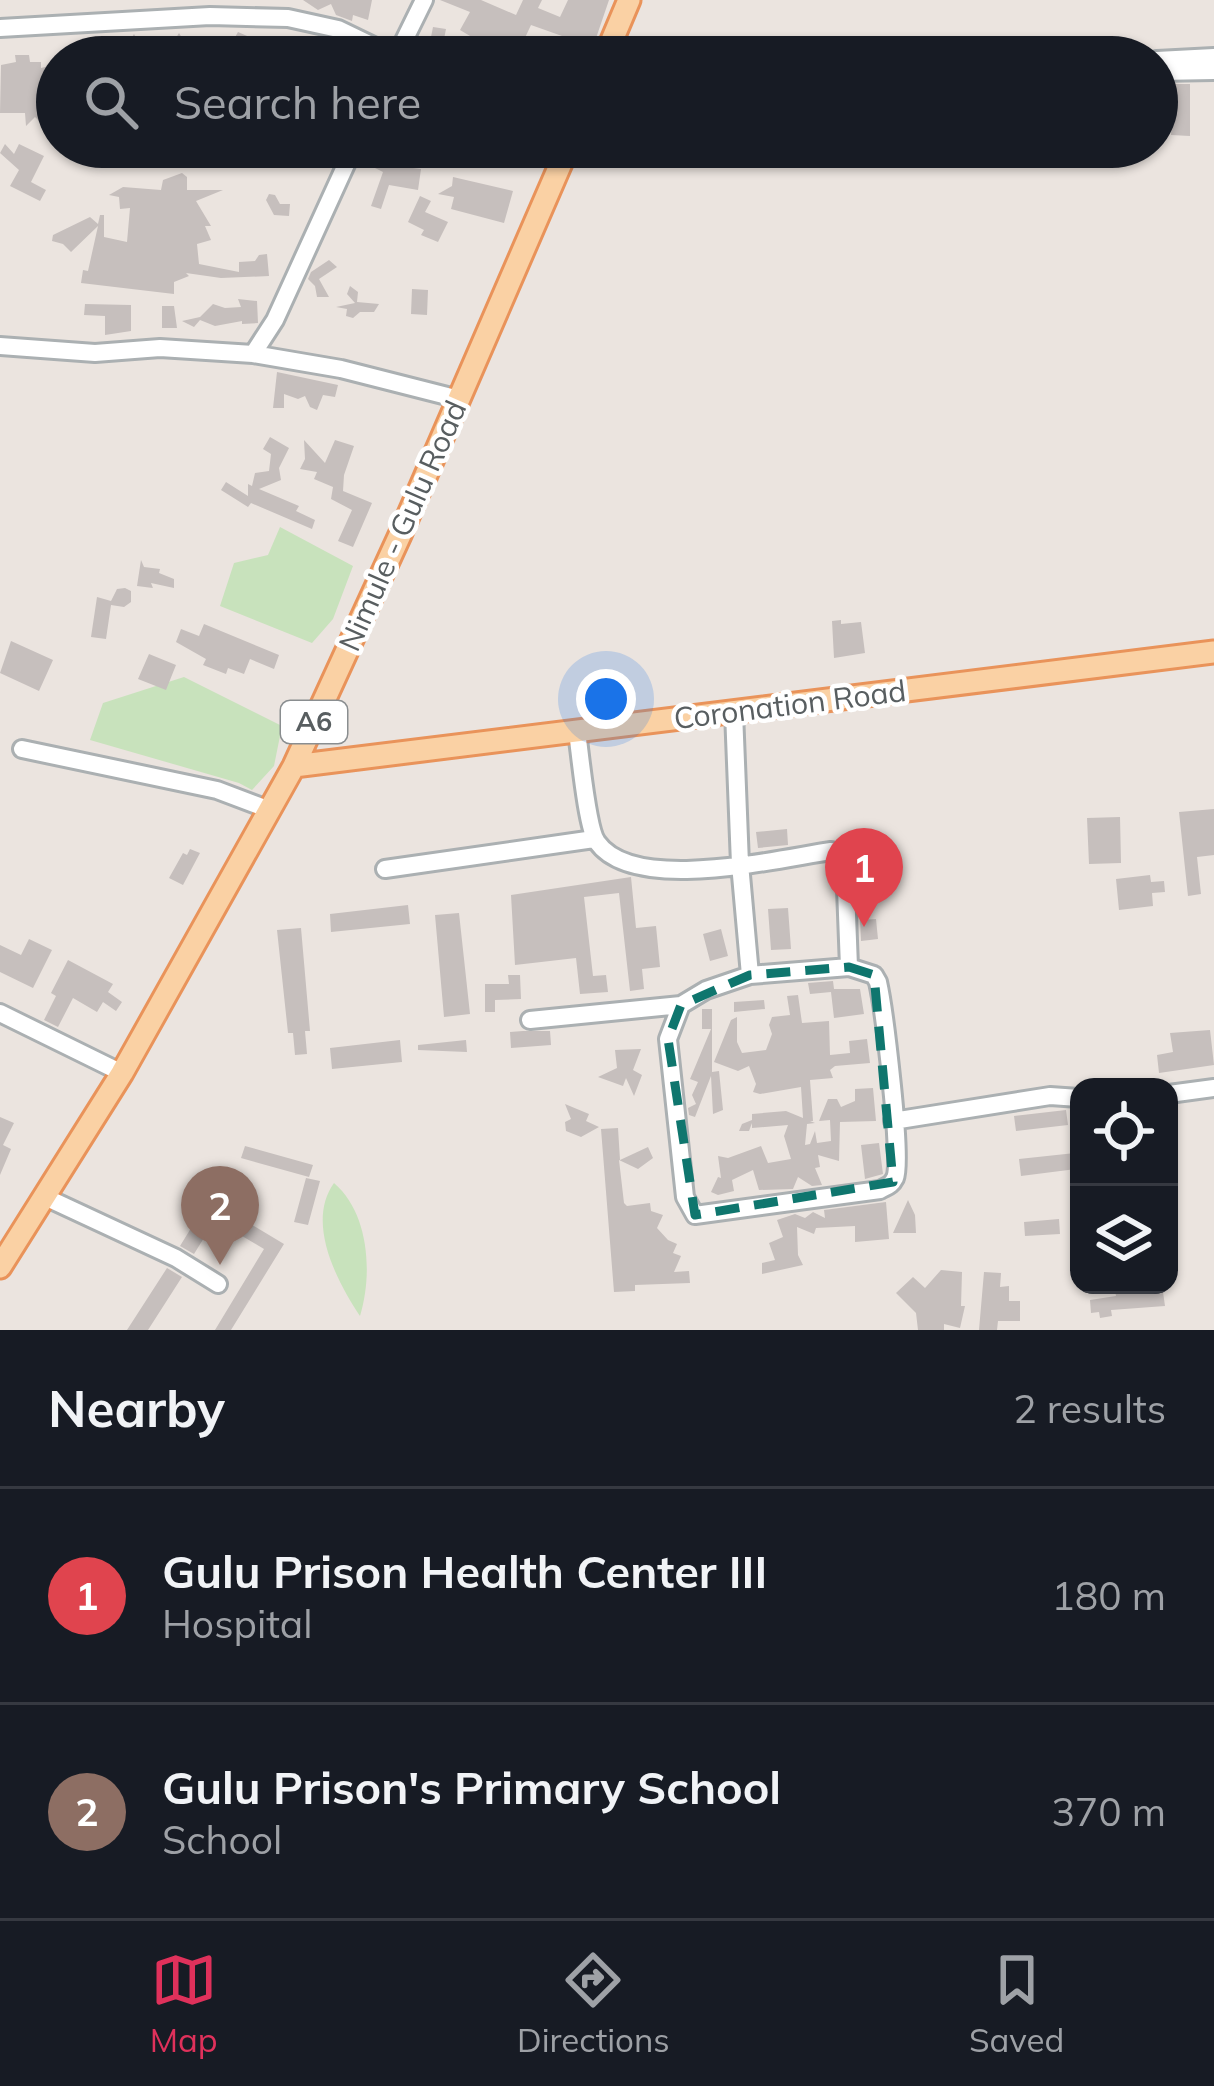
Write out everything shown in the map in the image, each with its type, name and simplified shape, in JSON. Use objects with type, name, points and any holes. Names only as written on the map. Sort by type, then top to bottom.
[{"type":"main road","points":[[614,36],[629,0]]},
{"type":"main road","name":"Nimule - Gulu Road","points":[[0,1267],[122,1073],[294,766],[559,168]]},
{"type":"main road","name":"Coronation Road","points":[[294,766],[1214,652]]},
{"type":"street","points":[[406,36],[424,0]]},
{"type":"street","points":[[0,28],[211,16],[289,18],[352,36]]},
{"type":"street","points":[[1178,63],[1214,58]]},
{"type":"street","points":[[1178,68],[1214,71]]},
{"type":"street","points":[[254,354],[275,320],[344,168]]},
{"type":"street","points":[[275,320],[286,359]]},
{"type":"street","points":[[0,346],[254,354],[459,398]]},
{"type":"street","points":[[734,712],[750,975]]},
{"type":"street","points":[[577,732],[594,839],[617,860],[653,870],[831,851],[839,854],[845,862],[849,967]]},
{"type":"street","points":[[22,749],[217,790],[270,809]]},
{"type":"street","points":[[385,868],[594,839]]},
{"type":"street","points":[[530,1020],[681,1005],[725,981],[750,975],[849,967],[874,975],[897,1174],[887,1187],[695,1215],[685,1197],[668,1039],[681,1005]]},
{"type":"street","points":[[0,1013],[122,1073]]},
{"type":"street","points":[[1178,1093],[1214,1088]]},
{"type":"street","points":[[893,1121],[1049,1096],[1070,1097]]},
{"type":"street","points":[[45,1198],[176,1258],[218,1284]]},
{"type":"highlighted area","points":[[849,967],[874,975],[893,1182],[695,1215],[668,1039],[681,1005],[750,975]]},
{"type":"green space","points":[[280,527],[353,566],[333,619],[312,643],[220,606],[234,563],[268,555]]},
{"type":"green space","points":[[184,677],[282,726],[274,766],[252,790],[90,740],[103,703]]},
{"type":"green space","points":[[334,1183],[355,1210],[365,1245],[360,1316],[334,1268],[324,1233],[326,1198]]},
{"type":"building","points":[[303,0],[372,0],[368,20],[353,15],[352,21],[336,15],[331,4],[318,10]]},
{"type":"building","points":[[440,0],[481,0],[516,15],[523,0],[542,0],[538,8],[560,17],[568,0],[609,0],[597,36],[562,36],[531,25],[526,36],[470,36],[460,30],[470,12]]},
{"type":"building","points":[[433,27],[446,29],[445,36],[431,36]]},
{"type":"building","points":[[15,55],[29,55],[30,62],[36,62],[36,118],[26,126],[25,113],[0,113],[1,65],[16,62]]},
{"type":"building","points":[[1178,84],[1190,84],[1190,136],[1178,135]]},
{"type":"building","points":[[5,144],[14,154],[19,144],[36,152],[38,168],[31,182],[46,190],[40,201],[10,186],[19,170],[0,153]]},
{"type":"building","points":[[375,168],[421,169],[418,190],[389,185],[381,209],[371,206],[383,172]]},
{"type":"building","points":[[182,173],[187,177],[187,190],[223,190],[196,201],[211,226],[205,226],[211,240],[197,244],[199,264],[239,272],[239,262],[267,254],[269,276],[221,278],[186,273],[189,276],[174,282],[174,294],[81,283],[98,226],[71,252],[52,241],[53,235],[90,217],[98,224],[104,215],[104,237],[127,242],[130,208],[120,209],[119,197],[109,195],[123,187],[161,190],[163,180]]},
{"type":"building","points":[[453,177],[513,191],[504,223],[451,209],[454,197],[438,194],[452,186]]},
{"type":"building","points":[[269,194],[280,204],[290,204],[289,216],[274,215],[266,200]]},
{"type":"building","points":[[420,196],[431,201],[425,212],[448,222],[438,242],[421,235],[424,230],[408,222]]},
{"type":"building","points":[[329,260],[337,267],[319,279],[329,297],[317,297],[308,279]]},
{"type":"building","points":[[350,286],[358,292],[357,302],[379,304],[374,312],[360,312],[353,318],[346,316],[347,309],[336,307],[355,303],[347,294]]},
{"type":"building","points":[[412,289],[428,290],[427,315],[411,314]]},
{"type":"building","points":[[238,299],[257,301],[258,323],[215,326],[200,320],[194,327],[182,321],[200,317],[213,304],[241,307]]},
{"type":"building","points":[[85,304],[131,305],[131,331],[105,335],[105,316],[84,315]]},
{"type":"building","points":[[162,306],[174,306],[177,328],[162,328]]},
{"type":"building","points":[[277,372],[338,385],[335,397],[323,395],[317,410],[305,396],[298,399],[284,394],[284,408],[273,408]]},
{"type":"building","points":[[270,437],[289,448],[279,468],[281,480],[259,489],[299,506],[296,511],[315,520],[312,529],[251,503],[248,507],[221,490],[226,482],[248,496],[255,473],[269,471],[271,454],[263,449]]},
{"type":"building","points":[[304,440],[325,463],[335,440],[354,446],[343,491],[372,503],[353,547],[338,541],[352,510],[331,499],[333,487],[314,479],[317,472],[300,469]]},
{"type":"building","points":[[141,560],[144,567],[160,569],[159,573],[174,579],[174,588],[151,583],[153,588],[137,586]]},
{"type":"building","points":[[117,589],[131,591],[131,602],[124,607],[111,605],[106,639],[91,637],[97,597],[111,601]]},
{"type":"building","points":[[841,620],[841,624],[861,622],[865,653],[834,658],[832,621]]},
{"type":"building","points":[[204,624],[279,655],[274,669],[250,659],[244,674],[228,668],[226,674],[203,665],[206,659],[176,642],[181,629],[199,636]]},
{"type":"building","points":[[11,641],[53,660],[39,691],[0,673]]},
{"type":"building","points":[[149,654],[176,665],[166,690],[138,679]]},
{"type":"building","points":[[1214,809],[1214,855],[1197,857],[1201,894],[1188,896],[1179,812]]},
{"type":"building","points":[[1120,817],[1121,863],[1089,864],[1087,818]]},
{"type":"building","points":[[787,829],[788,845],[758,848],[756,832]]},
{"type":"building","points":[[879,848],[880,866],[858,869],[855,850]]},
{"type":"building","points":[[190,849],[200,853],[183,885],[169,878]]},
{"type":"building","points":[[1150,875],[1151,882],[1164,881],[1165,892],[1152,893],[1153,906],[1119,910],[1116,879]]},
{"type":"building","points":[[631,877],[636,928],[656,926],[660,967],[642,969],[644,989],[630,991],[619,893],[584,897],[593,976],[606,975],[608,992],[580,994],[576,958],[515,965],[511,895]]},
{"type":"building","points":[[408,905],[410,924],[331,932],[330,914]]},
{"type":"building","points":[[788,908],[791,949],[771,950],[768,909]]},
{"type":"building","points":[[459,913],[470,1014],[444,1017],[435,915]]},
{"type":"building","points":[[876,919],[878,939],[861,941],[860,920]]},
{"type":"building","points":[[301,928],[310,1031],[305,1031],[307,1054],[295,1055],[293,1033],[288,1033],[277,930]]},
{"type":"building","points":[[721,929],[728,956],[710,961],[703,934]]},
{"type":"building","points":[[29,939],[52,950],[33,988],[0,972],[0,945],[21,955]]},
{"type":"building","points":[[68,960],[113,984],[108,992],[122,1002],[116,1011],[103,1002],[97,1012],[73,998],[58,1027],[44,1020]]},
{"type":"building","points":[[508,975],[520,975],[521,999],[495,1000],[495,1012],[485,1012],[485,984],[509,984]]},
{"type":"building","points":[[833,981],[834,989],[860,989],[864,1014],[834,1018],[831,992],[810,994],[808,983]]},
{"type":"building","points":[[798,995],[802,1023],[829,1021],[830,1055],[850,1053],[849,1041],[867,1039],[870,1063],[835,1066],[830,1070],[833,1078],[810,1080],[810,1121],[815,1123],[807,1124],[805,1145],[815,1131],[817,1143],[831,1141],[830,1120],[819,1121],[828,1099],[837,1099],[841,1107],[855,1101],[855,1089],[873,1088],[876,1121],[840,1122],[839,1161],[818,1155],[820,1167],[815,1168],[822,1185],[812,1186],[798,1177],[793,1189],[759,1190],[753,1170],[732,1180],[734,1191],[718,1195],[711,1192],[721,1178],[718,1156],[728,1158],[761,1146],[768,1163],[791,1159],[784,1136],[788,1125],[752,1128],[752,1123],[749,1131],[739,1131],[752,1120],[752,1114],[786,1111],[803,1118],[801,1087],[753,1092],[756,1084],[749,1066],[738,1071],[714,1062],[731,1020],[737,1017],[742,1053],[766,1050],[772,1017],[790,1015],[787,996]]},
{"type":"building","points":[[764,1000],[765,1009],[734,1012],[734,1002]]},
{"type":"building","points":[[702,1009],[712,1009],[712,1072],[719,1071],[723,1110],[713,1114],[711,1076],[695,1117],[688,1108],[696,1104],[692,1095],[698,1082],[690,1079],[711,1029],[702,1029]]},
{"type":"building","points":[[1210,1030],[1214,1065],[1159,1073],[1157,1055],[1173,1052],[1170,1033]]},
{"type":"building","points":[[550,1031],[551,1045],[511,1048],[510,1032]]},
{"type":"building","points":[[400,1040],[402,1062],[332,1069],[330,1048]]},
{"type":"building","points":[[466,1040],[467,1052],[418,1050],[418,1045]]},
{"type":"building","points":[[641,1049],[633,1070],[642,1075],[634,1096],[626,1078],[623,1086],[598,1077],[617,1068],[615,1050]]},
{"type":"building","points":[[565,1104],[589,1114],[586,1121],[599,1127],[581,1137],[566,1131],[565,1122],[571,1119]]},
{"type":"building","points":[[1066,1110],[1068,1125],[1016,1131],[1014,1116]]},
{"type":"building","points":[[0,1117],[14,1123],[3,1145],[11,1149],[0,1175]]},
{"type":"building","points":[[618,1128],[620,1160],[648,1147],[653,1158],[638,1169],[619,1160],[624,1203],[650,1203],[651,1211],[663,1215],[657,1228],[677,1244],[673,1253],[681,1256],[674,1272],[689,1271],[690,1283],[635,1285],[635,1291],[614,1292],[601,1129]]},
{"type":"building","points":[[879,1143],[883,1174],[865,1179],[861,1145]]},
{"type":"building","points":[[245,1146],[313,1165],[309,1177],[241,1158]]},
{"type":"building","points":[[1070,1154],[1070,1170],[1021,1176],[1019,1159]]},
{"type":"building","points":[[306,1178],[320,1181],[308,1225],[294,1222]]},
{"type":"building","points":[[209,1199],[284,1244],[231,1330],[215,1330],[264,1249],[215,1220],[194,1254],[180,1246]]},
{"type":"building","points":[[908,1200],[916,1233],[893,1233]]},
{"type":"building","points":[[886,1202],[889,1239],[855,1242],[855,1226],[816,1228],[814,1234],[797,1227],[803,1265],[762,1274],[762,1263],[775,1260],[769,1243],[783,1237],[777,1220],[795,1214],[805,1218],[813,1212],[825,1218],[824,1210]]},
{"type":"building","points":[[1059,1219],[1060,1234],[1025,1236],[1024,1222]]},
{"type":"building","points":[[167,1268],[182,1277],[148,1330],[127,1330]]},
{"type":"building","points":[[941,1270],[962,1272],[961,1306],[965,1306],[960,1328],[944,1324],[944,1330],[918,1330],[916,1313],[896,1293],[913,1277],[925,1288]]},
{"type":"building","points":[[984,1272],[1001,1273],[1000,1287],[1009,1286],[1009,1301],[1020,1301],[1020,1321],[998,1321],[997,1330],[979,1330]]},
{"type":"building","points":[[1163,1294],[1165,1306],[1111,1310],[1112,1316],[1100,1318],[1099,1312],[1091,1313],[1090,1300]]},
{"type":"place","name":"Gulu Prison Health Center III","points":[[864,927]]},
{"type":"place","name":"Gulu Prison's Primary School","points":[[220,1265]]}]
